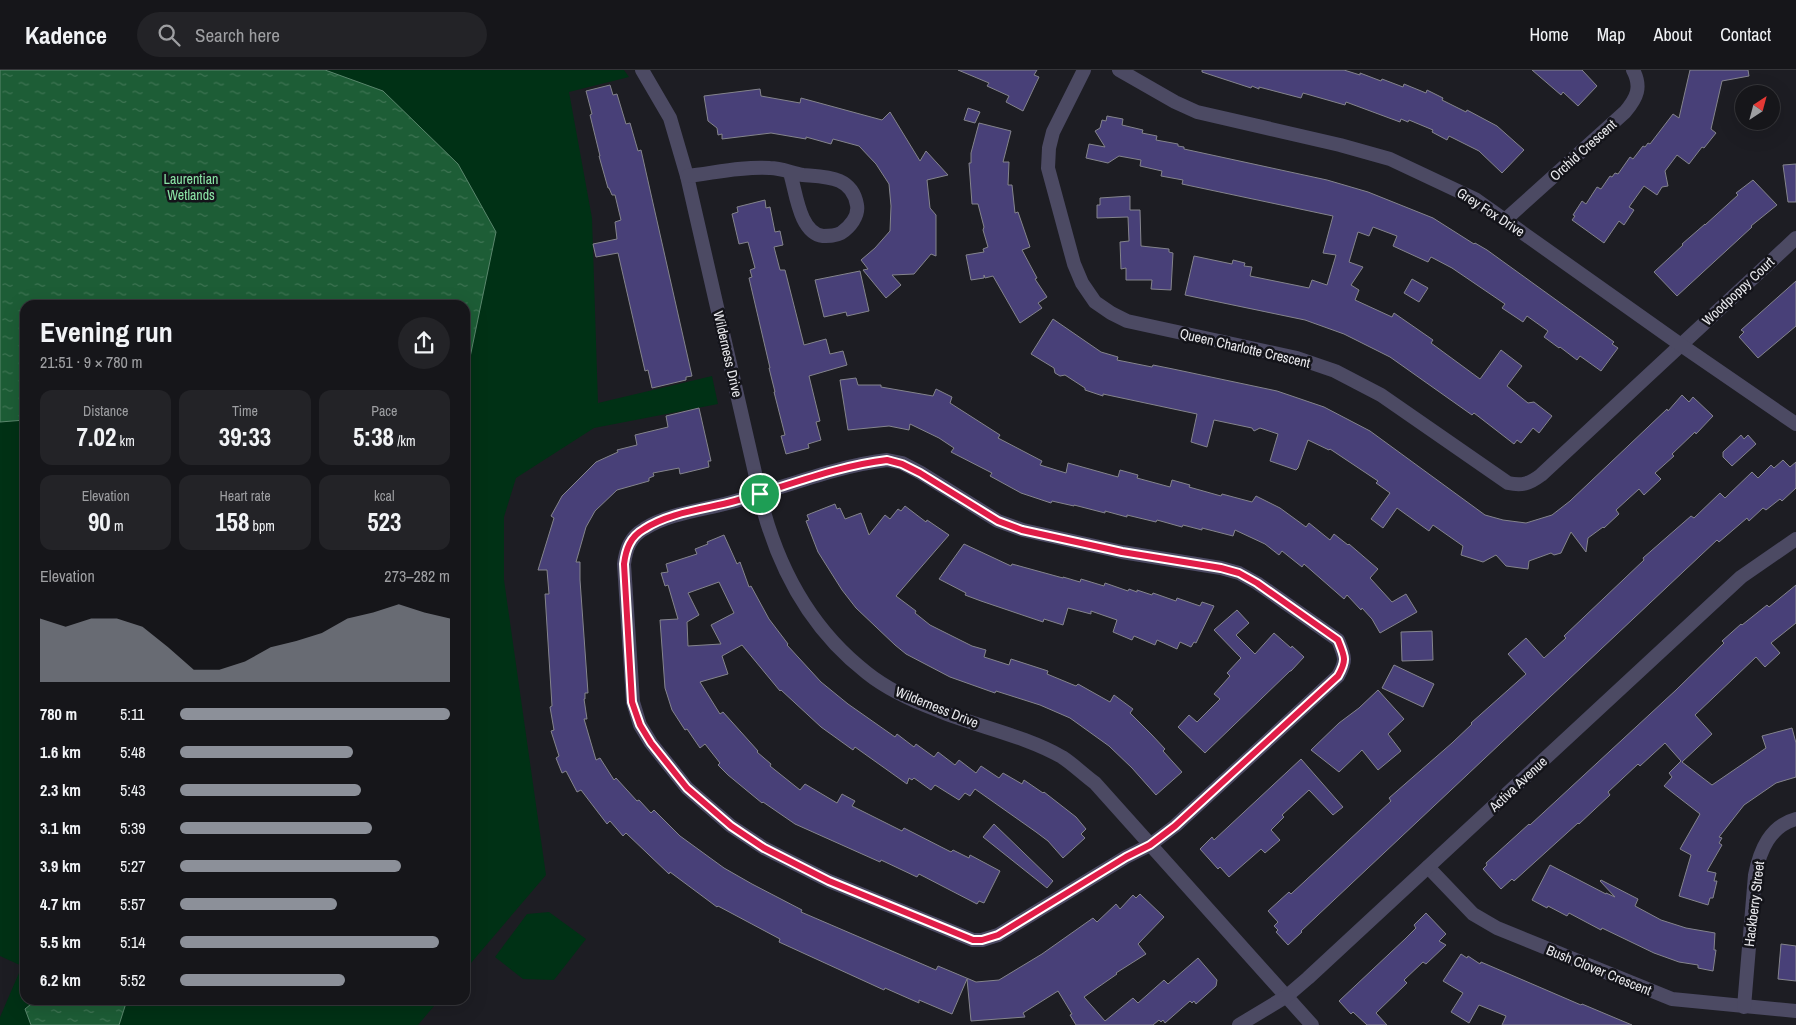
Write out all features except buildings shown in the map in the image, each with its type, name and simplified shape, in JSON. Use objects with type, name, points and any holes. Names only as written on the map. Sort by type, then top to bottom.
[{"type":"street","name":"Wilderness Drive","points":[[642,70],[670,118],[687,176],[760,494],[770,530],[786,572],[804,605],[837,647],[867,674],[938,711],[1046,749],[1064,759],[1095,783],[1287,996]]},
{"type":"street","name":"Queen Charlotte Crescent","points":[[1084,70],[1053,132],[1049,148],[1048,168],[1074,264],[1082,283],[1095,302],[1127,321],[1297,358],[1335,371],[1381,396],[1508,483],[1520,486],[1530,483],[1541,476],[1681,345]]},
{"type":"street","name":"Grey Fox Drive","points":[[1119,70],[1175,102],[1197,112],[1340,145],[1390,159],[1475,199],[1796,424]]},
{"type":"street","name":"Orchid Crescent","points":[[1505,220],[1634,102],[1638,91],[1638,79],[1633,70]]},
{"type":"street","points":[[687,176],[748,168],[771,168],[790,173],[839,179],[849,187],[856,199],[858,210],[853,222],[840,234],[831,236],[818,235],[808,228],[803,220],[790,173]]},
{"type":"street","name":"Woodpoppy Court","points":[[1681,345],[1796,238]]},
{"type":"street","points":[[887,460],[902,464],[920,473],[998,521],[1022,530],[1122,552],[1221,568],[1239,573],[1257,583],[1338,640],[1343,653],[1344,665],[1338,676],[1175,826],[1150,845],[1126,857],[998,935],[982,940],[973,940],[829,881],[764,848],[731,826],[687,788],[651,743],[640,725],[632,702],[624,564],[626,552],[632,539],[644,529],[670,517],[872,462],[887,460]]},
{"type":"street","name":"Activa Avenue","points":[[1239,1025],[1287,996],[1742,578],[1796,539]]},
{"type":"street","name":"Hackberry Street","points":[[1744,1007],[1758,858],[1775,830],[1788,821],[1796,819]]},
{"type":"street","name":"Bush Clover Crescent","points":[[1428,867],[1474,914],[1497,928],[1672,999],[1796,1011]]},
{"type":"street","points":[[1287,996],[1312,1025]]},
{"type":"green space","name":"Laurentian Wetlands","points":[[0,70],[624,70],[629,77],[569,92],[592,218],[598,403],[712,376],[718,404],[594,428],[516,478],[504,517],[504,580],[546,875],[470,964],[470,300],[20,300],[20,965],[0,956]]},
{"type":"green space","points":[[549,912],[586,939],[554,980],[523,979],[495,957],[527,914]]},
{"type":"green space","name":"Laurentian Wetlands","points":[[20,971],[20,1005],[435,1005],[418,1025],[0,1025],[0,1017]]},
{"type":"water","points":[[0,70],[325,70],[383,91],[458,164],[496,232],[470,357],[470,300],[20,300],[20,420],[0,422]]},
{"type":"water","points":[[30,1005],[125,1005],[119,1025],[31,1025],[25,1009]]},
{"type":"route","points":[[887,460],[902,464],[998,521],[1022,530],[1122,552],[1221,568],[1239,573],[1257,583],[1338,640],[1343,653],[1344,665],[1338,676],[1175,826],[1150,845],[1126,857],[998,935],[982,940],[973,940],[829,881],[764,848],[731,826],[687,788],[665,762],[640,725],[632,702],[624,564],[626,552],[632,539],[644,529],[670,517],[760,494],[785,485],[872,462],[887,460]]}]
